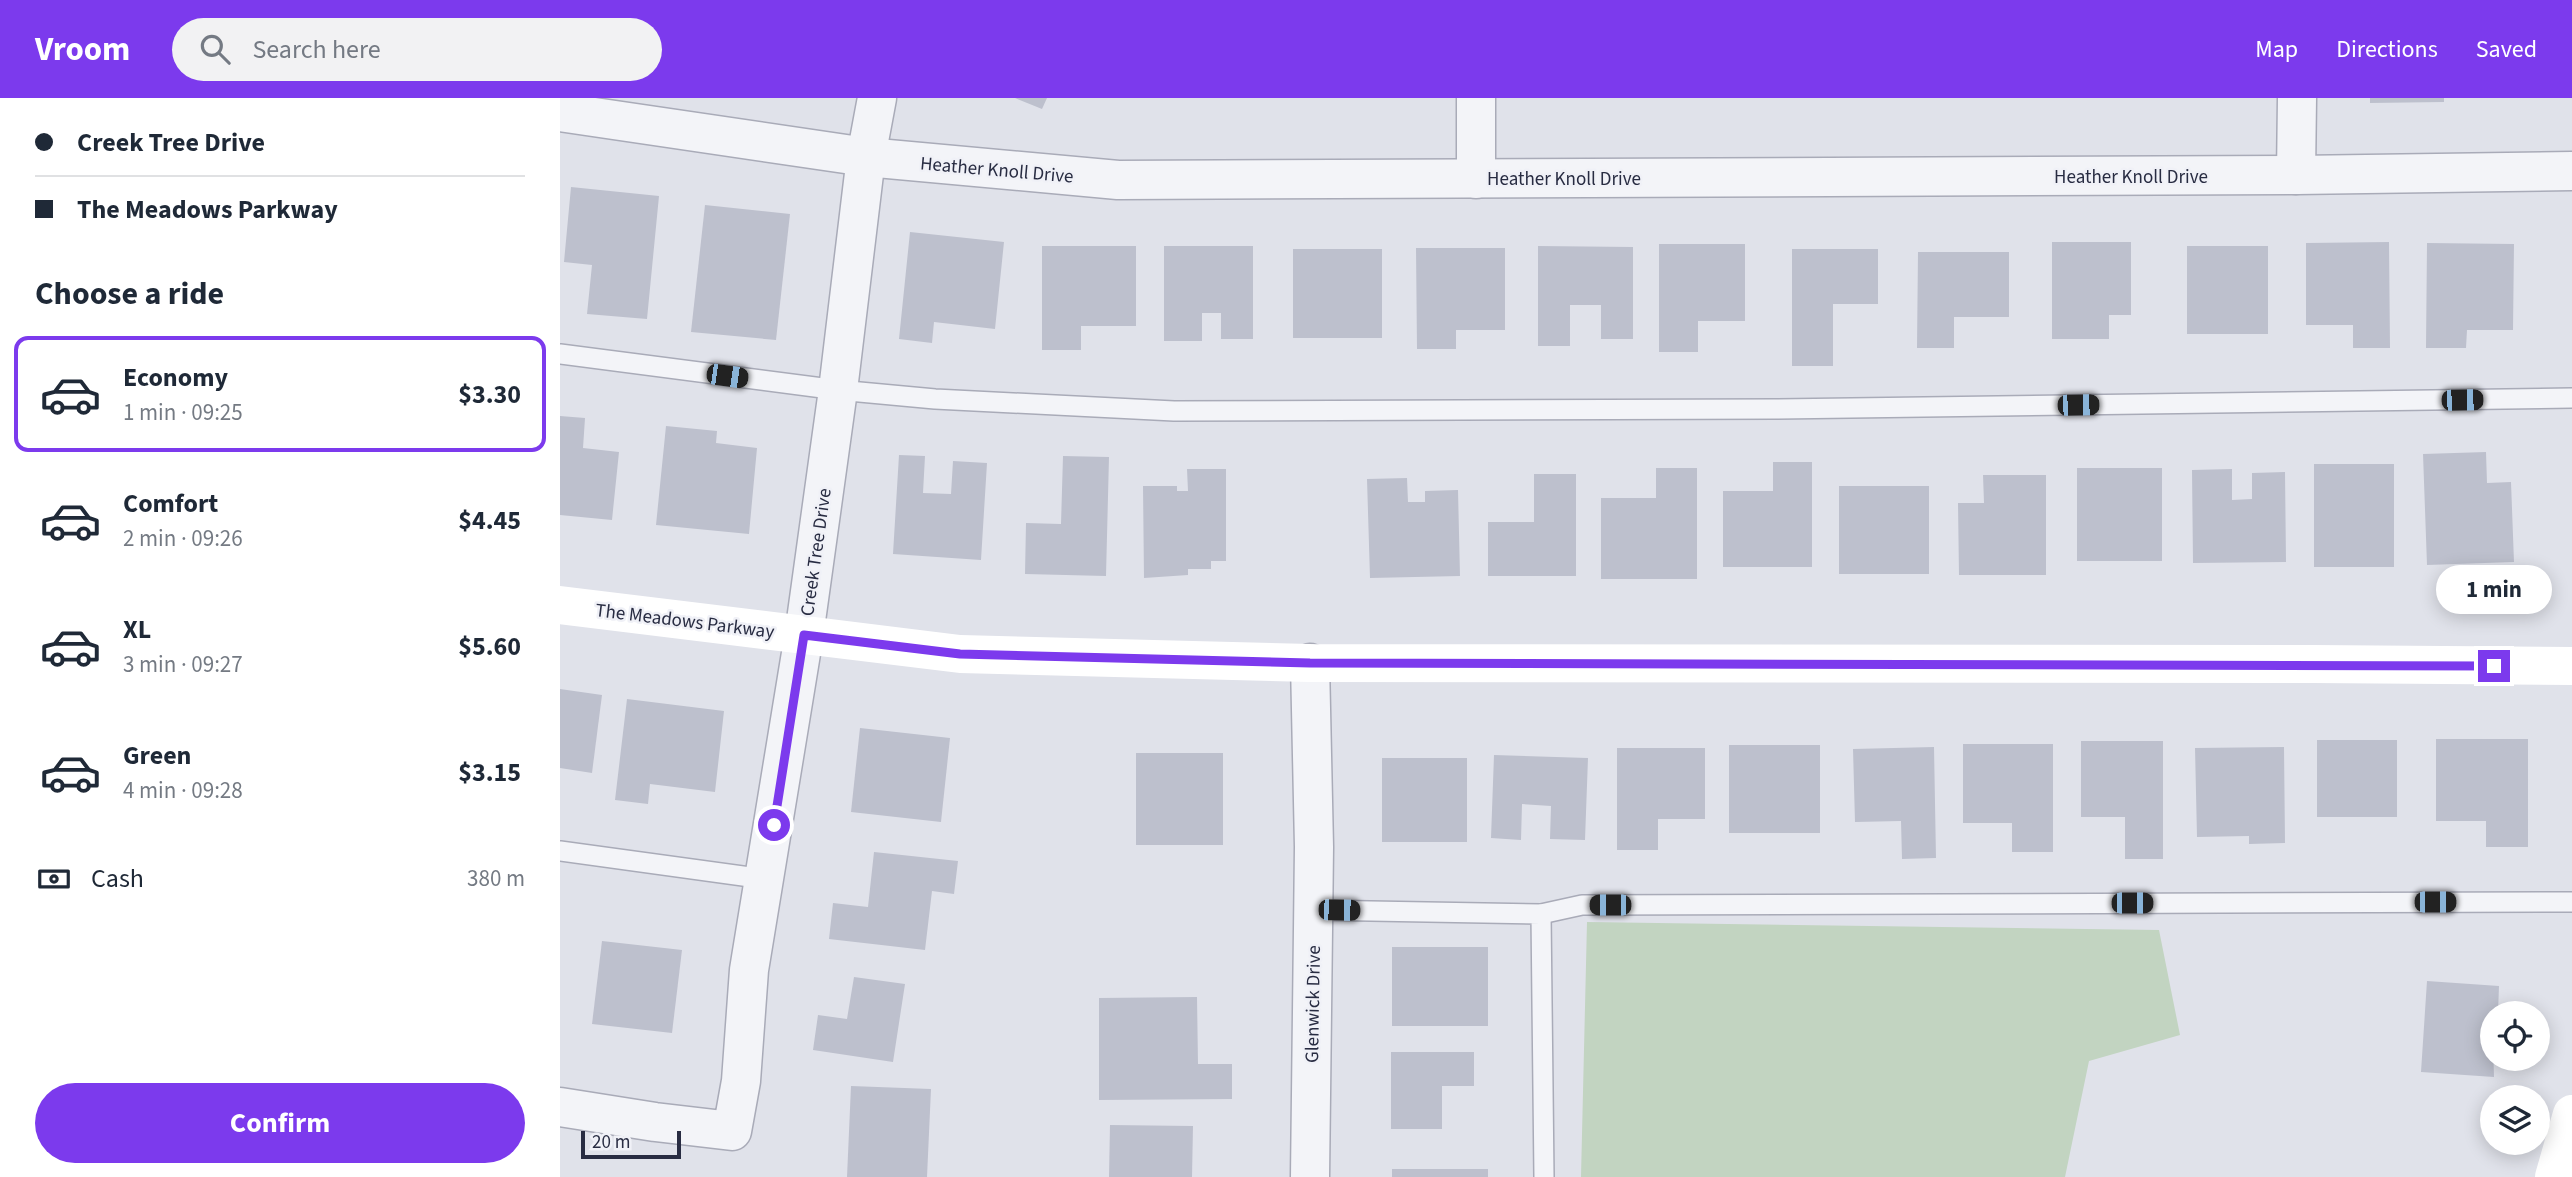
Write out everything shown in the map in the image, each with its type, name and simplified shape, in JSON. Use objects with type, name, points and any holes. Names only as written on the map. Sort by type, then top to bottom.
[{"type":"street","name":"Creek Tree Drive","points":[[560,1107],[732,1131],[741,1081],[749,970],[804,635],[838,390],[866,157],[877,98]]},
{"type":"street","points":[[1476,98],[1476,178]]},
{"type":"street","points":[[2296,175],[2297,98]]},
{"type":"street","name":"Heather Knoll Drive","points":[[560,112],[866,157],[1118,180],[2296,175],[2572,171]]},
{"type":"street","name":"The Meadows Parkway","points":[[560,605],[960,654],[1310,663],[2572,666]]},
{"type":"street","name":"Glenwick Drive","points":[[1310,663],[1314,910],[1310,1177]]},
{"type":"street","points":[[2554,1177],[2572,1114]]},
{"type":"lane","points":[[560,354],[838,390],[935,399],[1201,411],[1776,409],[2572,398]]},
{"type":"lane","points":[[560,850],[765,879]]},
{"type":"lane","points":[[1314,910],[1541,914],[1582,905],[2572,902]]},
{"type":"lane","points":[[1541,914],[1544,1177]]},
{"type":"green space","points":[[1587,922],[2159,930],[2180,1035],[2089,1061],[2065,1177],[1581,1177]]},
{"type":"building","points":[[1015,98],[1047,98],[1042,109]]},
{"type":"building","points":[[2370,98],[2444,98],[2444,102],[2370,103]]},
{"type":"building","points":[[571,187],[659,196],[647,319],[587,314],[592,265],[564,262]]},
{"type":"building","points":[[705,205],[790,214],[776,340],[691,332]]},
{"type":"building","points":[[910,232],[1004,242],[995,329],[934,322],[932,343],[899,339]]},
{"type":"building","points":[[2052,242],[2131,242],[2131,315],[2109,315],[2109,339],[2052,339]]},
{"type":"building","points":[[2389,242],[2390,348],[2353,348],[2353,325],[2306,325],[2306,243]]},
{"type":"building","points":[[2427,243],[2514,244],[2513,330],[2467,330],[2466,348],[2426,348]]},
{"type":"building","points":[[1659,244],[1745,244],[1745,321],[1698,321],[1698,352],[1659,352]]},
{"type":"building","points":[[1042,246],[1136,246],[1136,326],[1081,326],[1081,350],[1042,350]]},
{"type":"building","points":[[1164,246],[1253,246],[1253,339],[1221,339],[1221,313],[1202,313],[1202,341],[1164,341]]},
{"type":"building","points":[[1538,246],[1633,247],[1633,339],[1601,339],[1601,305],[1570,305],[1570,346],[1538,346]]},
{"type":"building","points":[[2187,246],[2268,246],[2268,334],[2187,334]]},
{"type":"building","points":[[1416,248],[1505,248],[1505,330],[1456,330],[1456,349],[1417,349]]},
{"type":"building","points":[[1293,249],[1382,249],[1382,338],[1293,338]]},
{"type":"building","points":[[1792,249],[1878,249],[1878,304],[1833,304],[1833,366],[1792,366]]},
{"type":"building","points":[[1918,252],[2009,252],[2009,317],[1954,317],[1954,348],[1917,348]]},
{"type":"building","points":[[560,416],[585,418],[583,448],[619,452],[612,520],[560,515]]},
{"type":"building","points":[[666,426],[717,431],[716,443],[757,448],[749,534],[656,525]]},
{"type":"building","points":[[2486,452],[2487,483],[2511,482],[2514,562],[2427,565],[2423,454]]},
{"type":"building","points":[[899,455],[925,456],[923,493],[951,494],[953,461],[987,463],[981,560],[893,554]]},
{"type":"building","points":[[1063,456],[1109,457],[1106,576],[1025,574],[1026,523],[1061,524]]},
{"type":"building","points":[[1773,462],[1812,462],[1812,567],[1723,567],[1723,491],[1773,491]]},
{"type":"building","points":[[2314,464],[2394,464],[2394,567],[2314,567]]},
{"type":"building","points":[[1656,468],[1697,468],[1697,579],[1601,579],[1601,498],[1656,498]]},
{"type":"building","points":[[2077,468],[2162,468],[2162,561],[2077,561]]},
{"type":"building","points":[[1187,469],[1226,469],[1226,561],[1211,561],[1211,569],[1188,569],[1188,575],[1144,578],[1143,486],[1177,486],[1177,491],[1188,491]]},
{"type":"building","points":[[2232,469],[2232,500],[2252,499],[2252,473],[2285,472],[2286,562],[2193,563],[2192,470]]},
{"type":"building","points":[[1534,474],[1576,474],[1576,576],[1488,576],[1488,522],[1534,522]]},
{"type":"building","points":[[1983,475],[2046,475],[2046,575],[1959,575],[1958,503],[1984,503]]},
{"type":"building","points":[[1407,478],[1408,502],[1425,502],[1425,491],[1458,490],[1460,576],[1370,578],[1367,479]]},
{"type":"building","points":[[1839,486],[1929,486],[1929,574],[1839,574]]},
{"type":"building","points":[[560,689],[602,695],[592,773],[560,768]]},
{"type":"building","points":[[627,699],[724,711],[715,792],[650,784],[648,804],[615,800]]},
{"type":"building","points":[[860,728],[950,738],[941,822],[851,812]]},
{"type":"building","points":[[2436,739],[2528,739],[2528,847],[2486,847],[2486,821],[2436,821]]},
{"type":"building","points":[[2317,740],[2397,740],[2397,817],[2317,817]]},
{"type":"building","points":[[2081,741],[2163,741],[2163,859],[2125,859],[2125,817],[2081,817]]},
{"type":"building","points":[[1963,744],[2053,744],[2053,852],[2012,852],[2012,823],[1963,823]]},
{"type":"building","points":[[1729,745],[1820,745],[1820,833],[1729,833]]},
{"type":"building","points":[[1934,747],[1936,858],[1902,859],[1901,821],[1855,822],[1853,749]]},
{"type":"building","points":[[2284,747],[2285,843],[2249,844],[2249,836],[2197,837],[2195,748]]},
{"type":"building","points":[[1617,748],[1705,748],[1705,819],[1658,819],[1658,850],[1617,850]]},
{"type":"building","points":[[1136,753],[1223,753],[1223,845],[1136,845]]},
{"type":"building","points":[[1494,755],[1588,758],[1585,840],[1550,839],[1551,806],[1522,804],[1521,840],[1491,838]]},
{"type":"building","points":[[1382,758],[1467,758],[1467,842],[1382,842]]},
{"type":"building","points":[[874,852],[958,861],[954,894],[932,891],[925,950],[829,939],[833,903],[868,907]]},
{"type":"building","points":[[602,941],[682,950],[672,1033],[592,1024]]},
{"type":"building","points":[[1392,947],[1488,947],[1488,1026],[1392,1026]]},
{"type":"building","points":[[854,977],[905,984],[893,1062],[813,1050],[818,1015],[847,1019]]},
{"type":"building","points":[[2427,981],[2499,986],[2498,1001],[2480,1001],[2480,1071],[2494,1071],[2494,1077],[2421,1072]]},
{"type":"building","points":[[1197,997],[1198,1064],[1232,1064],[1232,1099],[1099,1100],[1099,998]]},
{"type":"building","points":[[1391,1052],[1474,1052],[1474,1086],[1442,1086],[1442,1129],[1391,1129]]},
{"type":"building","points":[[851,1086],[931,1089],[927,1177],[847,1177]]},
{"type":"building","points":[[1110,1125],[1193,1126],[1192,1177],[1109,1177]]},
{"type":"building","points":[[1392,1169],[1488,1169],[1488,1177],[1392,1177]]},
{"type":"route","points":[[774,825],[804,635],[960,654],[1310,663],[2494,666]]}]
